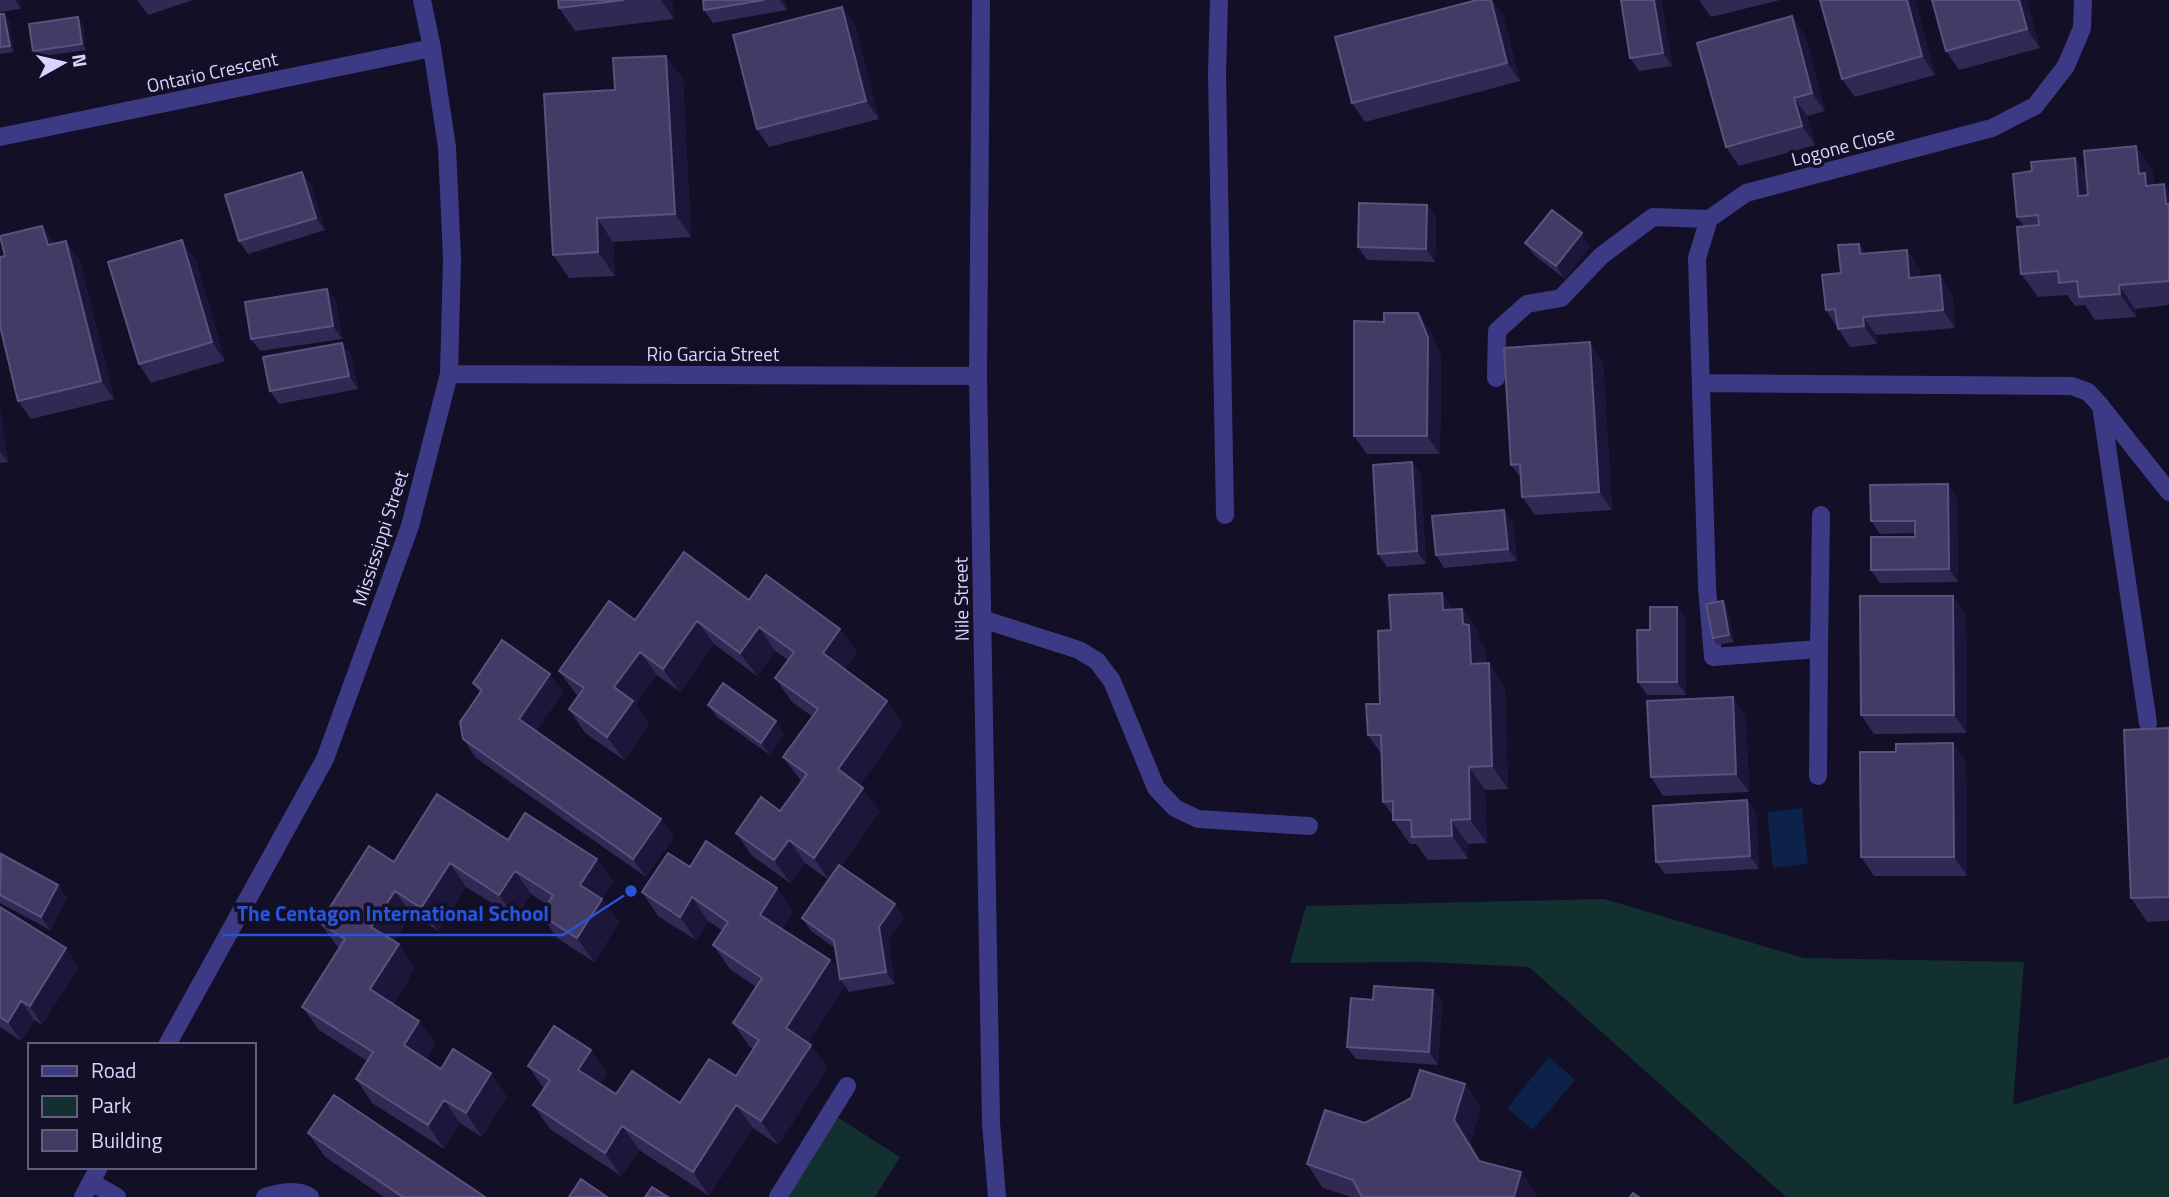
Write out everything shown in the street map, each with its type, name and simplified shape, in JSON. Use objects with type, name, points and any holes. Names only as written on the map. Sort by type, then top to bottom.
[{"type":"street","name":"Mississippi Street","points":[[168,1043],[325,759],[410,526],[449,374],[452,259],[447,147],[422,0]]},
{"type":"street","name":"Nile Street","points":[[981,0],[978,376],[991,1123],[997,1197]]},
{"type":"street","points":[[1219,0],[1217,74],[1225,515]]},
{"type":"street","name":"Logone Close","points":[[1709,219],[1746,193],[1992,128],[2035,106],[2066,66],[2082,28],[2083,0]]},
{"type":"street","name":"Ontario Crescent","points":[[0,137],[432,48]]},
{"type":"street","points":[[1496,378],[1497,331],[1527,304],[1561,298],[1601,256],[1653,217],[1709,219],[1697,258],[1707,587],[1713,657],[1819,649]]},
{"type":"street","name":"Rio Garcia Street","points":[[449,374],[978,376]]},
{"type":"street","points":[[1701,383],[2072,386],[2088,392],[2101,406],[2169,492]]},
{"type":"street","points":[[2101,406],[2148,723]]},
{"type":"street","points":[[1818,776],[1821,515]]},
{"type":"street","points":[[982,619],[1079,650],[1097,661],[1112,681],[1156,788],[1175,808],[1198,820],[1309,826]]},
{"type":"street","points":[[778,1197],[847,1086]]},
{"type":"street","points":[[91,1182],[117,1197]]},
{"type":"street","points":[[265,1197],[302,1191],[310,1197]]},
{"type":"green space","points":[[1604,899],[1804,958],[2024,962],[2013,1105],[2169,1057],[2169,1197],[1786,1197],[1529,967],[1425,962],[1290,963],[1306,906]]},
{"type":"green space","points":[[834,1115],[900,1157],[875,1197],[782,1197]]},
{"type":"water","points":[[1802,808],[1808,864],[1773,868],[1767,812]]},
{"type":"water","points":[[1549,1057],[1575,1080],[1533,1130],[1507,1108]]},
{"type":"building","points":[[558,0],[624,0],[559,8]]},
{"type":"building","points":[[703,0],[764,0],[704,10]]},
{"type":"building","points":[[1477,0],[1491,0],[1507,63],[1352,103],[1335,37]]},
{"type":"building","points":[[1621,0],[1654,0],[1663,53],[1630,58]]},
{"type":"building","points":[[1820,0],[1907,0],[1922,56],[1842,79]]},
{"type":"building","points":[[1932,0],[2019,0],[2027,29],[1946,51]]},
{"type":"building","points":[[842,7],[866,101],[757,129],[733,35]]},
{"type":"building","points":[[0,14],[4,14],[10,46],[0,47]]},
{"type":"building","points":[[1792,16],[1812,93],[1794,98],[1802,126],[1726,147],[1697,43]]},
{"type":"building","points":[[78,17],[82,44],[33,51],[29,24]]},
{"type":"building","points":[[666,56],[675,214],[597,218],[598,252],[553,255],[544,94],[615,90],[613,58]]},
{"type":"building","points":[[2136,146],[2139,174],[2145,173],[2146,186],[2164,184],[2166,204],[2169,204],[2169,281],[2119,285],[2120,294],[2079,297],[2077,281],[2059,283],[2058,271],[2021,274],[2017,227],[2039,225],[2038,215],[2017,217],[2013,174],[2032,171],[2031,162],[2075,158],[2078,196],[2088,195],[2084,151]]},
{"type":"building","points":[[302,172],[316,218],[239,241],[225,195]]},
{"type":"building","points":[[1359,203],[1427,205],[1426,249],[1358,247]]},
{"type":"building","points":[[1552,210],[1582,233],[1556,266],[1525,243]]},
{"type":"building","points":[[42,226],[48,245],[66,241],[101,381],[18,401],[0,326],[0,257],[5,256],[0,236]]},
{"type":"building","points":[[182,240],[212,342],[139,364],[108,262]]},
{"type":"building","points":[[1859,244],[1860,254],[1907,250],[1909,278],[1940,275],[1943,310],[1863,317],[1864,326],[1838,329],[1835,309],[1826,310],[1822,275],[1841,273],[1838,245]]},
{"type":"building","points":[[327,289],[333,326],[251,339],[245,302]]},
{"type":"building","points":[[1384,313],[1418,313],[1428,338],[1427,436],[1354,436],[1354,321],[1384,322]]},
{"type":"building","points":[[1590,342],[1599,492],[1522,497],[1520,464],[1511,465],[1504,348]]},
{"type":"building","points":[[342,343],[349,376],[270,391],[263,357]]},
{"type":"building","points":[[1412,462],[1417,551],[1378,554],[1373,465]]},
{"type":"building","points":[[1948,484],[1949,569],[1871,570],[1871,537],[1915,537],[1915,521],[1871,521],[1870,485]]},
{"type":"building","points":[[1504,510],[1508,549],[1436,555],[1432,516]]},
{"type":"building","points":[[684,552],[749,600],[766,575],[840,629],[823,653],[887,701],[838,769],[863,788],[814,858],[789,840],[774,860],[736,833],[761,797],[780,811],[807,774],[783,757],[818,709],[775,678],[794,652],[759,627],[740,653],[697,621],[663,669],[640,652],[614,687],[633,701],[607,737],[569,709],[584,688],[559,671],[609,601],[635,620]]},
{"type":"building","points":[[1442,593],[1443,610],[1462,609],[1463,624],[1469,625],[1471,664],[1489,663],[1492,766],[1469,767],[1470,819],[1451,820],[1452,836],[1412,837],[1411,820],[1393,820],[1393,801],[1383,802],[1381,735],[1368,735],[1366,704],[1380,704],[1378,631],[1391,630],[1389,595]]},
{"type":"building","points":[[1860,596],[1953,596],[1954,715],[1861,715]]},
{"type":"building","points":[[1723,601],[1729,635],[1713,638],[1706,604]]},
{"type":"building","points":[[1650,607],[1677,607],[1677,682],[1638,682],[1637,630],[1650,630]]},
{"type":"building","points":[[502,640],[550,674],[519,719],[661,819],[633,859],[463,739],[460,722],[482,690],[473,683]]},
{"type":"building","points":[[723,683],[776,721],[761,743],[708,705]]},
{"type":"building","points":[[1733,697],[1736,774],[1651,777],[1647,701]]},
{"type":"building","points":[[2169,728],[2169,897],[2131,898],[2124,730]]},
{"type":"building","points":[[1953,743],[1954,857],[1861,857],[1860,752],[1896,752],[1896,744]]},
{"type":"building","points":[[437,794],[508,840],[525,813],[597,859],[580,885],[602,899],[577,938],[541,915],[553,895],[515,871],[499,895],[450,863],[421,908],[395,891],[371,927],[399,944],[370,989],[419,1021],[404,1045],[441,1069],[453,1049],[491,1073],[466,1113],[444,1100],[428,1125],[356,1079],[373,1052],[302,1007],[345,939],[320,923],[369,846],[394,862]]},
{"type":"building","points":[[1747,800],[1750,856],[1656,862],[1653,806]]},
{"type":"building","points":[[706,841],[777,888],[760,915],[830,960],[786,1028],[811,1045],[761,1121],[736,1105],[693,1172],[622,1126],[605,1153],[533,1105],[550,1080],[528,1066],[554,1026],[591,1050],[578,1070],[616,1094],[632,1071],[680,1103],[709,1059],[736,1076],[759,1040],[733,1023],[762,978],[713,945],[728,922],[692,897],[680,917],[642,892],[668,853],[690,867]]},
{"type":"building","points":[[1,854],[58,885],[41,917],[0,895]]},
{"type":"building","points":[[839,865],[895,904],[879,927],[886,972],[840,979],[834,941],[802,918]]},
{"type":"building","points":[[0,907],[66,948],[30,1006],[21,1001],[8,1022],[0,1017]]},
{"type":"building","points":[[1374,986],[1433,990],[1429,1052],[1347,1047],[1351,998],[1373,1000]]},
{"type":"building","points":[[1420,1070],[1465,1084],[1454,1120],[1479,1161],[1521,1172],[1514,1197],[1362,1197],[1353,1180],[1307,1164],[1325,1110],[1365,1123],[1411,1098]]},
{"type":"building","points":[[334,1095],[485,1197],[403,1197],[308,1133]]},
{"type":"building","points":[[581,1179],[607,1197],[569,1197]]},
{"type":"building","points":[[652,1187],[668,1197],[645,1197]]},
{"type":"place","name":"The Centagon International School","points":[[631,891]]}]
